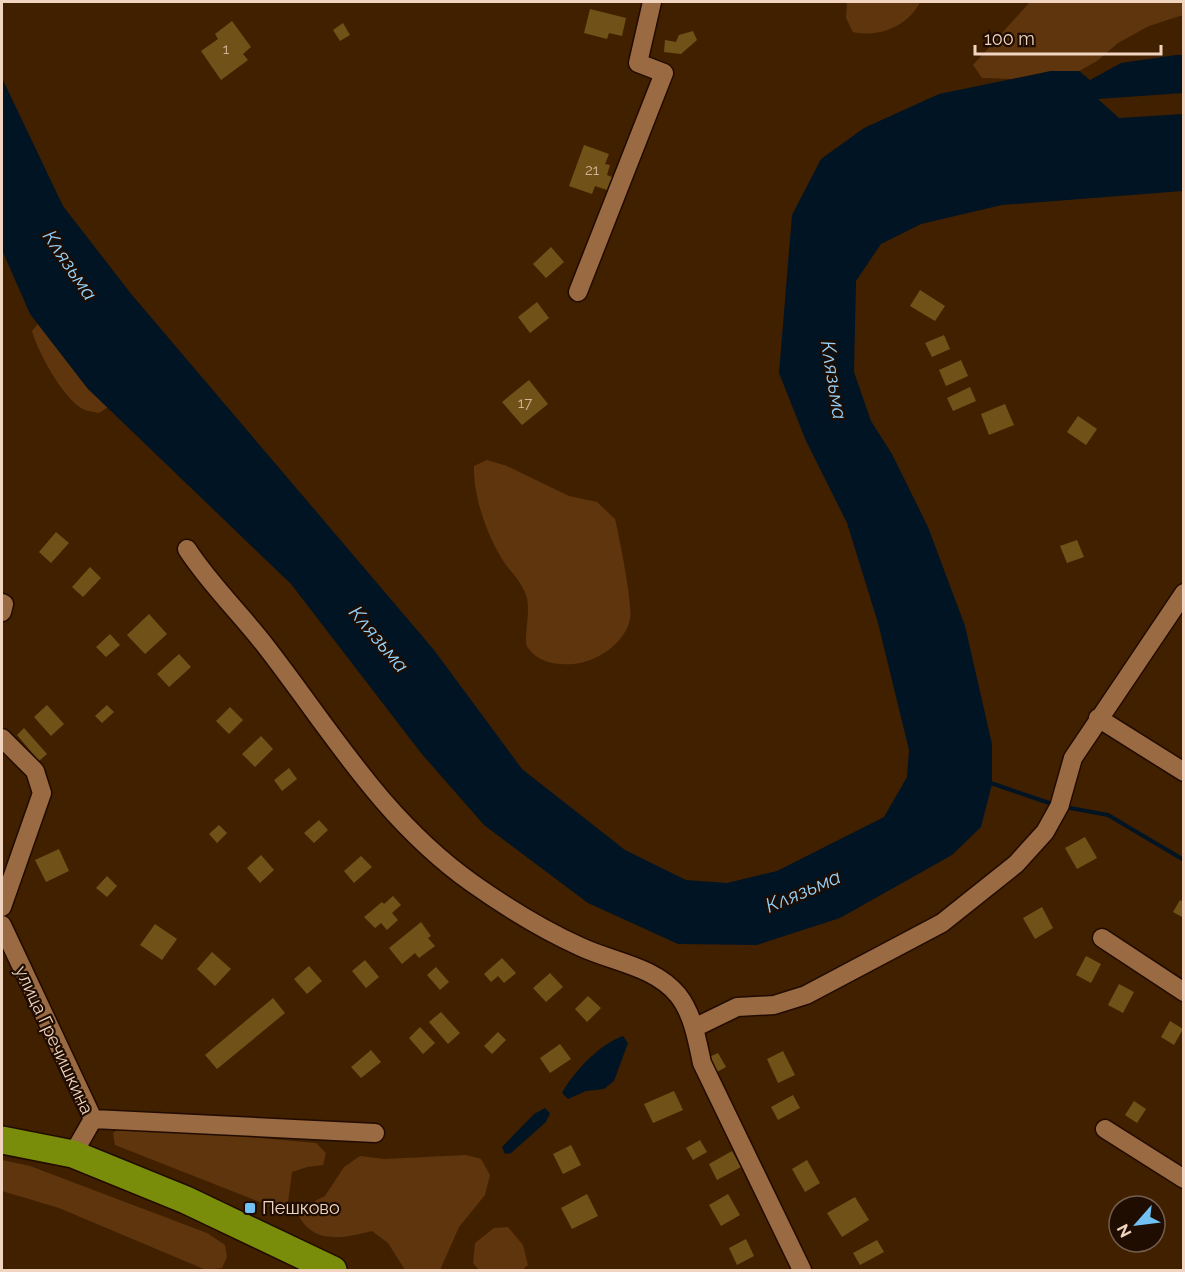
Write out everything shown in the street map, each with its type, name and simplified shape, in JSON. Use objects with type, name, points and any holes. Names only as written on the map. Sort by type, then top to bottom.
[{"type":"highway","points":[[2,1140],[73,1154],[186,1200],[333,1270]]},
{"type":"street","points":[[578,292],[664,73],[638,63],[652,2]]},
{"type":"street","points":[[187,549],[200,569],[264,644],[321,724],[393,814],[421,844],[473,884],[537,924],[581,947],[651,973],[668,985],[679,997],[694,1028],[702,1063],[802,1270]]},
{"type":"street","points":[[694,1028],[737,1007],[774,1005],[806,995],[942,923],[1016,864],[1045,832],[1059,806],[1073,758],[1184,593]]},
{"type":"street","points":[[2,603],[4,604],[2,612]]},
{"type":"street","points":[[1098,718],[1184,772]]},
{"type":"street","points":[[2,738],[35,771],[42,793],[2,908]]},
{"type":"street","name":"улица Гречишкина","points":[[2,925],[93,1119],[73,1154]]},
{"type":"street","points":[[1102,938],[1184,992]]},
{"type":"street","points":[[93,1119],[375,1133]]},
{"type":"street","points":[[1105,1129],[1184,1179]]},
{"type":"shaded area","points":[[847,2],[920,2],[901,24],[882,31],[863,33],[853,32],[846,18]]},
{"type":"shaded area","points":[[1030,2],[1183,2],[1183,15],[1149,26],[1118,43],[1097,61],[1079,71],[1051,71],[1014,79],[982,78],[973,65]]},
{"type":"shaded area","points":[[38,324],[88,389],[108,407],[99,413],[85,410],[66,394],[35,340],[32,331]]},
{"type":"shaded area","points":[[487,460],[507,466],[569,496],[597,502],[615,519],[628,586],[630,619],[616,644],[591,660],[573,664],[548,662],[537,657],[526,645],[528,601],[520,582],[499,555],[493,543],[476,491],[474,466]]},
{"type":"shaded area","points":[[123,1126],[316,1143],[326,1153],[323,1165],[292,1172],[288,1202],[275,1208],[115,1145],[113,1133]]},
{"type":"shaded area","points":[[466,1155],[481,1159],[490,1175],[485,1195],[459,1227],[440,1270],[405,1270],[388,1243],[372,1231],[351,1236],[331,1237],[313,1232],[299,1216],[311,1203],[325,1196],[344,1167],[360,1156],[384,1159]]},
{"type":"shaded area","points":[[2,1160],[30,1166],[207,1233],[225,1245],[227,1257],[222,1268],[206,1270],[59,1208],[2,1191]]},
{"type":"shaded area","points":[[508,1227],[523,1245],[528,1265],[522,1270],[479,1270],[473,1263],[475,1243],[494,1228]]},
{"type":"water","name":"Клязьма","points":[[1183,55],[1183,93],[1098,99],[1119,118],[1183,114],[1183,191],[1002,205],[921,224],[881,244],[856,281],[854,372],[871,421],[892,454],[928,527],[965,626],[992,744],[992,784],[981,827],[952,855],[840,918],[757,945],[678,944],[588,903],[484,825],[421,753],[291,584],[88,389],[30,314],[2,250],[2,78],[63,206],[132,295],[434,650],[522,769],[625,850],[686,880],[727,883],[777,871],[884,817],[907,777],[909,750],[878,623],[847,523],[806,441],[779,373],[792,215],[821,159],[864,128],[939,94],[1051,71],[1079,71],[1090,80],[1121,63]]},
{"type":"water","points":[[623,1036],[628,1043],[614,1081],[604,1089],[586,1091],[568,1099],[562,1093],[573,1076],[605,1045]]},
{"type":"water","points":[[545,1108],[550,1113],[546,1122],[511,1153],[505,1154],[502,1147],[534,1114]]},
{"type":"building","points":[[590,9],[626,18],[622,36],[609,33],[607,39],[584,33]]},
{"type":"building","points":[[232,21],[251,47],[243,54],[248,60],[221,80],[201,51],[218,39],[215,34]]},
{"type":"building","points":[[343,23],[350,35],[340,41],[333,30]]},
{"type":"building","points":[[693,31],[697,40],[681,54],[664,52],[665,40],[676,42],[679,35]]},
{"type":"building","points":[[584,145],[609,154],[605,164],[610,165],[607,175],[612,177],[607,190],[595,186],[592,194],[569,186]]},
{"type":"building","points":[[551,247],[564,262],[546,278],[533,264]]},
{"type":"building","points":[[920,290],[945,306],[935,321],[910,306]]},
{"type":"building","points":[[537,302],[549,318],[530,333],[518,317]]},
{"type":"building","points":[[944,335],[950,349],[932,357],[925,343]]},
{"type":"building","points":[[961,360],[968,376],[946,386],[939,370]]},
{"type":"building","points":[[529,380],[548,404],[522,425],[502,402]]},
{"type":"building","points":[[970,387],[976,401],[953,411],[947,398]]},
{"type":"building","points":[[1005,404],[1014,425],[989,435],[981,414]]},
{"type":"building","points":[[1078,416],[1097,429],[1086,445],[1067,432]]},
{"type":"building","points":[[56,532],[69,543],[51,563],[39,552]]},
{"type":"building","points":[[1077,540],[1084,557],[1067,563],[1060,546]]},
{"type":"building","points":[[90,567],[101,578],[83,597],[72,587]]},
{"type":"building","points":[[149,614],[167,634],[145,654],[127,635]]},
{"type":"building","points":[[110,634],[120,645],[106,657],[96,647]]},
{"type":"building","points":[[179,654],[191,667],[169,687],[157,674]]},
{"type":"building","points":[[47,705],[64,724],[51,736],[34,717]]},
{"type":"building","points":[[107,705],[114,712],[102,723],[95,716]]},
{"type":"building","points":[[230,707],[243,720],[229,734],[216,721]]},
{"type":"building","points":[[24,728],[47,754],[39,761],[17,735]]},
{"type":"building","points":[[261,736],[273,749],[255,767],[242,754]]},
{"type":"building","points":[[289,768],[297,779],[282,791],[274,780]]},
{"type":"building","points":[[319,820],[328,830],[314,843],[304,833]]},
{"type":"building","points":[[219,825],[227,833],[217,843],[209,834]]},
{"type":"building","points":[[1085,837],[1097,858],[1077,869],[1065,848]]},
{"type":"building","points":[[59,849],[69,871],[46,882],[35,860]]},
{"type":"building","points":[[261,855],[274,870],[260,883],[247,868]]},
{"type":"building","points":[[361,856],[372,867],[354,883],[344,871]]},
{"type":"building","points":[[107,876],[117,886],[107,897],[96,888]]},
{"type":"building","points":[[393,896],[401,905],[392,913],[398,920],[387,930],[381,923],[375,928],[364,917]]},
{"type":"building","points":[[1180,900],[1184,902],[1182,917],[1173,912]]},
{"type":"building","points":[[1042,907],[1053,928],[1035,939],[1023,918]]},
{"type":"building","points":[[421,922],[431,936],[428,938],[435,946],[419,958],[415,953],[402,964],[389,948]]},
{"type":"building","points":[[155,924],[177,939],[162,960],[140,945]]},
{"type":"building","points":[[212,952],[231,969],[215,986],[197,969]]},
{"type":"building","points":[[1086,956],[1101,964],[1091,983],[1076,975]]},
{"type":"building","points":[[502,958],[516,973],[504,983],[498,976],[491,982],[484,974]]},
{"type":"building","points":[[365,960],[379,977],[366,988],[352,971]]},
{"type":"building","points":[[309,966],[322,981],[307,994],[294,979]]},
{"type":"building","points":[[436,967],[449,982],[440,990],[427,975]]},
{"type":"building","points":[[550,973],[563,987],[546,1002],[533,988]]},
{"type":"building","points":[[1119,984],[1134,992],[1123,1013],[1108,1005]]},
{"type":"building","points":[[588,996],[601,1008],[587,1022],[575,1009]]},
{"type":"building","points":[[273,998],[285,1013],[217,1069],[205,1055]]},
{"type":"building","points":[[441,1012],[460,1033],[448,1044],[429,1022]]},
{"type":"building","points":[[1170,1021],[1183,1029],[1174,1045],[1161,1037]]},
{"type":"building","points":[[420,1027],[435,1043],[423,1054],[409,1038]]},
{"type":"building","points":[[498,1032],[506,1040],[492,1054],[484,1046]]},
{"type":"building","points":[[560,1044],[571,1059],[550,1073],[540,1058]]},
{"type":"building","points":[[371,1050],[381,1062],[361,1078],[351,1067]]},
{"type":"building","points":[[783,1051],[795,1075],[778,1083],[767,1059]]},
{"type":"building","points":[[718,1053],[726,1067],[715,1073],[707,1058]]},
{"type":"building","points":[[674,1091],[683,1110],[653,1123],[644,1104]]},
{"type":"building","points":[[793,1095],[800,1108],[778,1120],[771,1107]]},
{"type":"building","points":[[1134,1101],[1146,1109],[1137,1123],[1125,1115]]},
{"type":"building","points":[[700,1140],[707,1152],[693,1160],[686,1148]]},
{"type":"building","points":[[571,1145],[581,1165],[563,1174],[553,1154]]},
{"type":"building","points":[[732,1151],[741,1167],[717,1180],[709,1164]]},
{"type":"building","points":[[807,1160],[820,1183],[805,1192],[792,1169]]},
{"type":"building","points":[[587,1194],[598,1216],[572,1229],[561,1208]]},
{"type":"building","points":[[728,1194],[740,1215],[721,1226],[709,1205]]},
{"type":"building","points":[[855,1197],[869,1220],[842,1237],[827,1213]]},
{"type":"building","points":[[746,1239],[754,1256],[737,1265],[729,1248]]},
{"type":"building","points":[[877,1240],[884,1252],[860,1265],[853,1253]]},
{"type":"waterway","points":[[988,782],[1055,805]]},
{"type":"waterway","points":[[1065,807],[1108,815],[1184,860]]},
{"type":"place","name":"Пешково","points":[[250,1208]]}]
